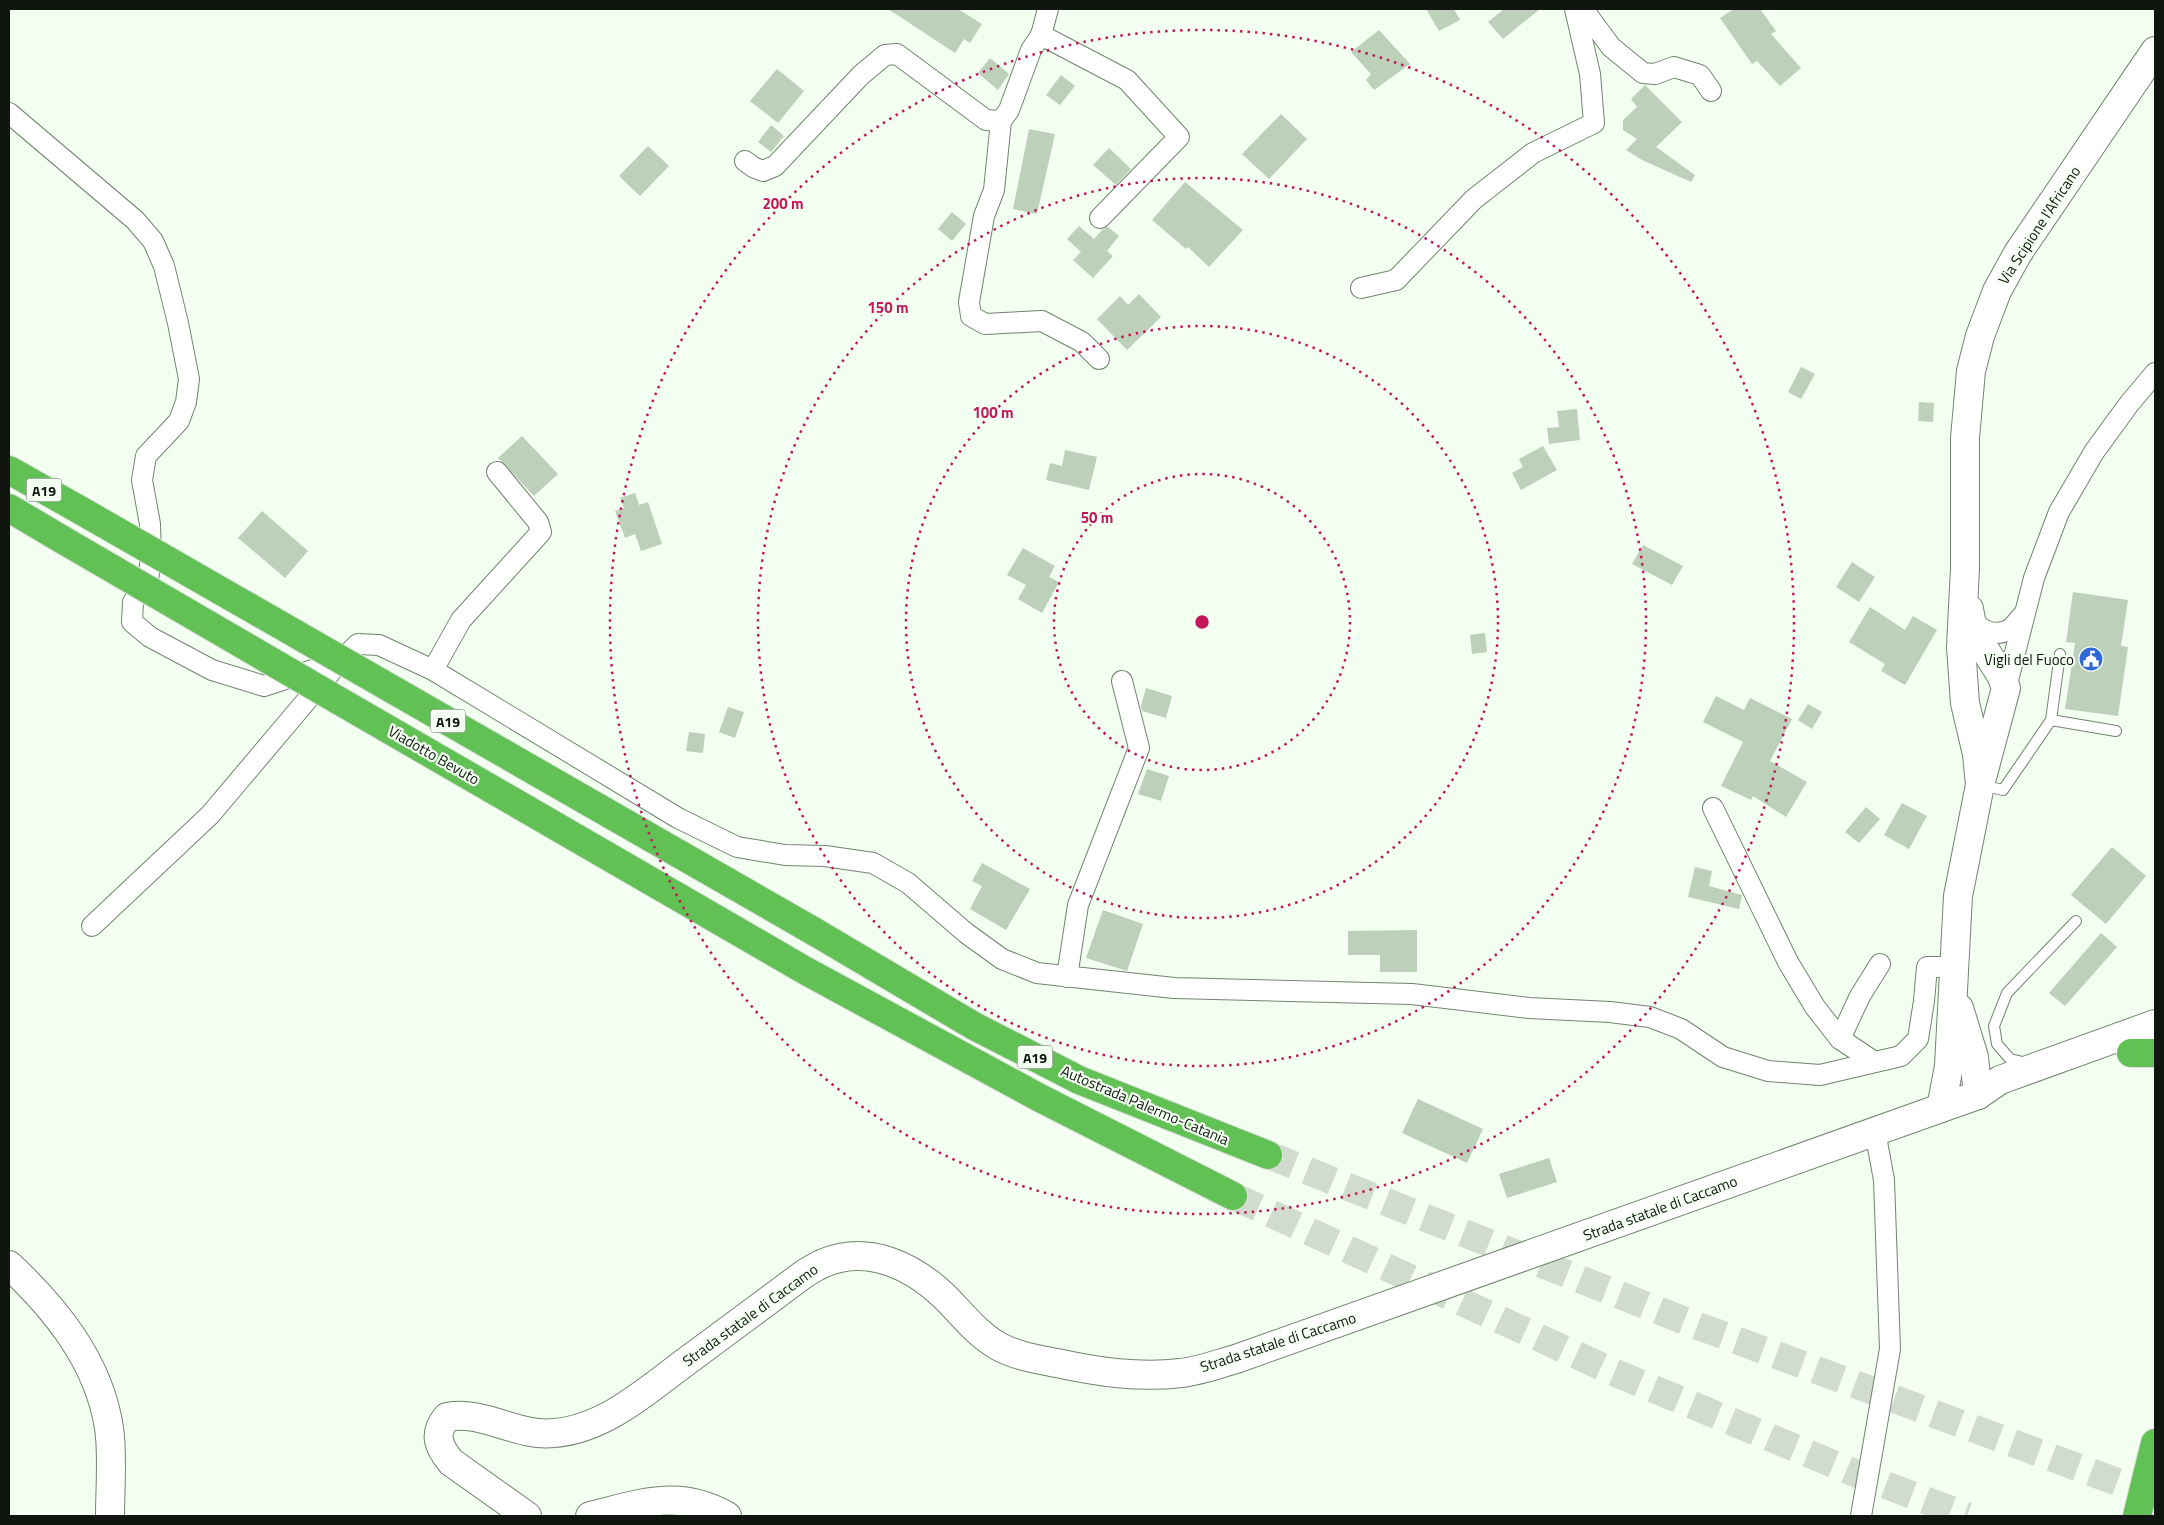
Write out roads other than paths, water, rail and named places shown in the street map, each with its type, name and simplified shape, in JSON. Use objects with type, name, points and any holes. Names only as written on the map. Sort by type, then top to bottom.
[{"type":"highway","name":"Autostrada Palermo-Catania","points":[[9,470],[815,932],[974,1026],[1079,1080],[1268,1155]]},
{"type":"highway","name":"Viadotto Bevuto","points":[[9,508],[806,971],[1046,1101],[1232,1196]]},
{"type":"highway","points":[[2137,1516],[2155,1443]]},
{"type":"main road","name":"Via Scipione l'Africano","points":[[1965,568],[1965,438],[1967,405],[1971,371],[1980,336],[1997,291],[2018,253],[2155,51]]},
{"type":"main road","points":[[1941,1108],[1949,1066],[1958,896],[1980,785],[2006,688],[2001,675],[1973,631],[1965,568]]},
{"type":"main road","points":[[1965,568],[1961,647],[1965,703],[1977,754],[1980,785]]},
{"type":"main road","points":[[1961,647],[1976,676],[1985,686],[1994,689],[2006,688]]},
{"type":"main road","points":[[1954,977],[1974,1056],[1978,1095]]},
{"type":"main road","name":"Strada statale di Caccamo","points":[[528,1516],[451,1462],[442,1451],[439,1438],[440,1426],[447,1417],[460,1414],[533,1434],[555,1434],[574,1430],[602,1420],[644,1392],[804,1274],[825,1262],[869,1257],[890,1261],[909,1268],[944,1296],[979,1332],[999,1346],[1026,1357],[1096,1371],[1136,1375],[1182,1373],[1236,1359],[1978,1095],[2000,1080],[2155,1024]]},
{"type":"main road","name":"Strada statale di Caccamo","points":[[1978,1095],[2006,1093],[2147,1050]]},
{"type":"main road","points":[[1974,1056],[1988,1072],[2000,1080]]},
{"type":"main road","points":[[1949,1066],[1957,1083],[1978,1095]]},
{"type":"main road","points":[[9,1265],[37,1291],[86,1358],[101,1394],[110,1429],[110,1516]]},
{"type":"main road","points":[[590,1516],[645,1503],[678,1499],[695,1502],[726,1516]]},
{"type":"street","points":[[1048,9],[1041,34],[1031,50],[1009,110],[1001,121],[994,190],[984,216],[969,302],[970,316],[985,324],[1042,322],[1082,342],[1099,359]]},
{"type":"street","points":[[1361,288],[1396,280],[1482,194],[1533,153],[1594,123],[1590,74],[1575,9]]},
{"type":"street","points":[[1583,9],[1611,47],[1643,73],[1655,74],[1674,67],[1700,75],[1712,91]]},
{"type":"street","points":[[1041,34],[1127,80],[1179,137],[1100,218]]},
{"type":"street","points":[[745,161],[753,168],[763,171],[775,166],[861,75],[885,54],[897,54],[986,120],[1001,121]]},
{"type":"street","points":[[9,113],[135,220],[153,241],[164,266],[178,323],[189,379],[186,402],[179,421],[146,456],[142,480],[150,524],[151,558],[148,580],[134,602],[132,622],[150,637],[212,670],[264,686],[340,661]]},
{"type":"street","points":[[2006,688],[2034,578],[2059,512],[2094,452],[2129,404],[2155,374]]},
{"type":"street","points":[[433,670],[461,620],[541,532],[538,522],[497,472]]},
{"type":"street","points":[[1969,610],[1972,619],[1978,626],[1994,633],[2011,628],[2024,614]]},
{"type":"street","points":[[92,926],[210,815],[340,661],[358,644],[378,644],[433,670],[678,818],[738,847],[785,855],[825,856],[873,862],[908,883],[966,933],[1002,959],[1037,974],[1174,988],[1412,994],[1529,1008],[1610,1012],[1650,1017],[1681,1029],[1723,1056],[1768,1071],[1820,1075],[1901,1056],[1918,1039],[1927,967],[1954,977]]},
{"type":"street","points":[[1067,977],[1078,905],[1140,748],[1122,681]]},
{"type":"street","points":[[1712,808],[1788,962],[1815,1007],[1840,1040],[1873,1062]]},
{"type":"street","points":[[1840,1040],[1860,996],[1880,964]]},
{"type":"street","points":[[1861,1516],[1890,1349],[1884,1180],[1875,1131]]},
{"type":"lane","points":[[1980,785],[2002,790],[2051,720],[2060,654]]},
{"type":"lane","points":[[2051,720],[2116,730]]},
{"type":"lane","points":[[2037,1066],[2010,1058],[1997,1044],[1994,1026],[2008,993],[2076,921]]},
{"type":"tunnel","points":[[1268,1155],[1685,1321],[2155,1496]]},
{"type":"tunnel","points":[[1233,1196],[1611,1371],[1862,1476],[1967,1516]]},
{"type":"place","name":"Vigli del Fuoco","points":[[2091,659]]}]
